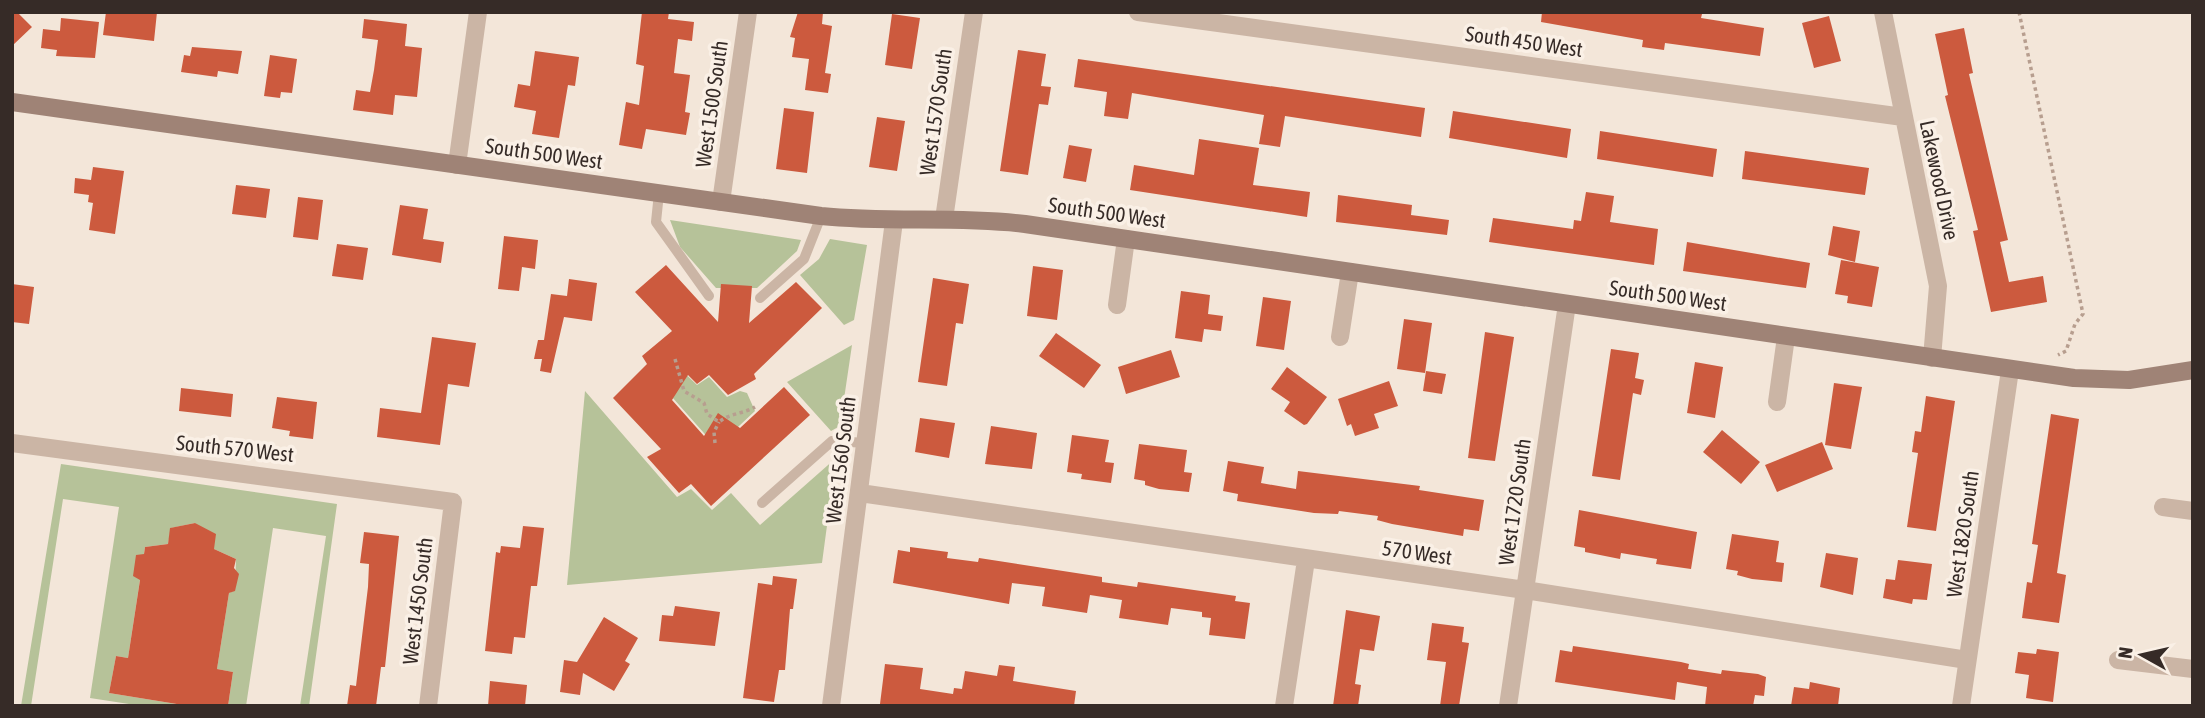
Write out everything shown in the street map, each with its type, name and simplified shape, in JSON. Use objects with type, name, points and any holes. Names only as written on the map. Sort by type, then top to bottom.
[{"type":"main road","name":"South 500 West","points":[[12,102],[821,216],[894,221],[944,219],[1003,222],[2010,370],[2107,380],[2153,377],[2193,370]]},
{"type":"street","points":[[457,165],[478,12]]},
{"type":"street","name":"West 1500 South","points":[[721,202],[748,12]]},
{"type":"street","name":"West 1570 South","points":[[944,219],[974,12]]},
{"type":"street","name":"South 450 West","points":[[1138,12],[1903,117]]},
{"type":"street","name":"Lakewood Drive","points":[[1883,12],[1938,286],[1932,358]]},
{"type":"street","name":"West 1560 South","points":[[831,706],[894,221]]},
{"type":"street","points":[[1117,304],[1126,239]]},
{"type":"street","points":[[1340,337],[1350,272]]},
{"type":"street","name":"West 1720 South","points":[[1508,706],[1567,304]]},
{"type":"street","points":[[1777,401],[1786,337]]},
{"type":"street","name":"West 1820 South","points":[[1961,706],[2010,370]]},
{"type":"street","name":"South 570 West","points":[[12,443],[453,502]]},
{"type":"street","name":"570 West","points":[[860,493],[1525,590],[1967,660]]},
{"type":"street","name":"West 1450 South","points":[[428,706],[453,502]]},
{"type":"street","points":[[2163,507],[2193,511]]},
{"type":"street","points":[[1284,706],[1306,560]]},
{"type":"street","points":[[2119,660],[2193,668]]},
{"type":"lane","points":[[660,193],[656,222],[709,296]]},
{"type":"lane","points":[[760,298],[804,259],[821,216]]},
{"type":"lane","points":[[762,503],[832,441],[867,443]]},
{"type":"path","points":[[2019,12],[2083,314],[2075,324],[2067,351],[2058,355]]},
{"type":"path","points":[[675,359],[684,391],[704,403],[707,414],[719,422]]},
{"type":"path","points":[[715,443],[714,432],[719,422],[729,415],[744,413],[755,407]]},
{"type":"green space","points":[[670,220],[801,240],[797,251],[757,288],[716,288],[680,247]]},
{"type":"green space","points":[[830,239],[867,245],[854,320],[844,325],[800,275],[819,259]]},
{"type":"green space","points":[[852,345],[840,426],[831,431],[787,382]]},
{"type":"green space","points":[[674,363],[697,385],[709,377],[727,397],[740,391],[747,393],[755,411],[723,441],[711,441],[656,379]]},
{"type":"green space","points":[[585,391],[677,497],[691,489],[712,510],[731,493],[760,525],[836,458],[822,563],[567,585]]},
{"type":"green space","points":[[61,464],[337,504],[309,706],[300,706],[326,536],[273,528],[246,706],[228,706],[233,672],[217,669],[229,593],[235,590],[236,559],[214,549],[195,523],[171,528],[168,544],[145,547],[128,658],[116,656],[109,693],[189,706],[142,706],[90,698],[119,507],[63,499],[31,706],[21,706]]},
{"type":"building","points":[[12,12],[17,12],[32,27],[12,46]]},
{"type":"building","points":[[106,12],[157,12],[154,41],[103,35]]},
{"type":"building","points":[[642,12],[669,12],[668,19],[694,22],[692,41],[678,39],[674,73],[690,75],[685,112],[690,113],[686,135],[646,129],[642,149],[619,145],[626,102],[639,105],[644,66],[636,64]]},
{"type":"building","points":[[798,12],[823,12],[822,24],[832,26],[825,73],[831,74],[828,93],[805,90],[809,59],[792,57],[795,38],[790,37]]},
{"type":"building","points":[[1542,12],[1689,12],[1702,14],[1701,18],[1764,28],[1760,56],[1665,43],[1664,50],[1642,47],[1643,40],[1541,22]]},
{"type":"building","points":[[892,14],[920,18],[912,69],[885,65]]},
{"type":"building","points":[[1829,16],[1841,61],[1814,68],[1802,23]]},
{"type":"building","points":[[61,18],[99,22],[95,58],[56,56],[57,50],[41,48],[43,29],[60,31]]},
{"type":"building","points":[[364,19],[407,24],[405,46],[422,48],[417,97],[395,95],[393,115],[353,110],[356,90],[370,92],[378,40],[362,38]]},
{"type":"building","points":[[1964,28],[1973,73],[1969,74],[2008,240],[2000,242],[2009,282],[2043,276],[2047,302],[1991,312],[1973,231],[1978,230],[1945,96],[1948,95],[1935,34]]},
{"type":"building","points":[[192,47],[242,51],[238,74],[218,71],[217,77],[181,72],[184,55],[190,56]]},
{"type":"building","points":[[1018,50],[1046,54],[1041,86],[1051,87],[1048,105],[1039,104],[1028,175],[1000,171]]},
{"type":"building","points":[[535,51],[579,57],[575,86],[568,85],[559,138],[532,134],[536,111],[514,107],[518,84],[530,86]]},
{"type":"building","points":[[270,55],[297,59],[292,93],[281,92],[280,98],[264,96]]},
{"type":"building","points":[[1078,59],[1425,108],[1421,137],[1285,116],[1280,147],[1259,144],[1264,115],[1132,93],[1128,119],[1104,116],[1107,92],[1074,87]]},
{"type":"building","points":[[784,108],[814,112],[807,173],[776,169]]},
{"type":"building","points":[[1453,111],[1571,129],[1567,158],[1449,138]]},
{"type":"building","points":[[877,117],[905,121],[897,171],[869,167]]},
{"type":"building","points":[[1600,131],[1717,149],[1713,177],[1597,159]]},
{"type":"building","points":[[1199,139],[1259,148],[1253,185],[1310,192],[1307,217],[1130,190],[1134,165],[1194,175]]},
{"type":"building","points":[[1069,145],[1092,149],[1086,182],[1063,178]]},
{"type":"building","points":[[1745,151],[1869,168],[1865,195],[1742,179]]},
{"type":"building","points":[[93,167],[124,171],[115,234],[89,230],[93,203],[88,202],[89,195],[74,193],[75,178],[91,180]]},
{"type":"building","points":[[236,185],[270,189],[266,218],[232,214]]},
{"type":"building","points":[[1586,192],[1614,196],[1610,222],[1658,229],[1654,265],[1489,242],[1493,218],[1573,229],[1574,220],[1581,221]]},
{"type":"building","points":[[1338,195],[1412,205],[1411,215],[1449,220],[1447,235],[1336,222]]},
{"type":"building","points":[[298,197],[323,200],[318,240],[293,237]]},
{"type":"building","points":[[400,205],[428,209],[423,239],[444,242],[441,263],[392,255]]},
{"type":"building","points":[[1833,226],[1860,231],[1855,262],[1828,255]]},
{"type":"building","points":[[504,236],[538,240],[535,269],[522,267],[519,291],[498,289]]},
{"type":"building","points":[[1687,242],[1810,263],[1806,288],[1683,271]]},
{"type":"building","points":[[337,244],[368,248],[363,280],[332,276]]},
{"type":"building","points":[[1841,260],[1879,267],[1872,307],[1847,303],[1848,296],[1835,294]]},
{"type":"building","points":[[666,265],[718,322],[721,284],[752,286],[749,323],[796,282],[822,308],[754,374],[756,379],[728,395],[709,375],[697,384],[688,375],[672,400],[704,436],[718,413],[740,428],[784,387],[810,415],[711,506],[691,484],[679,493],[647,457],[661,449],[613,398],[647,364],[642,356],[672,331],[635,292]]},
{"type":"building","points":[[1033,266],[1063,270],[1057,320],[1027,316]]},
{"type":"building","points":[[933,278],[969,284],[963,324],[956,323],[947,386],[918,382]]},
{"type":"building","points":[[569,279],[597,283],[592,321],[564,317],[551,373],[540,371],[542,359],[534,359],[538,340],[544,340],[551,294],[567,296]]},
{"type":"building","points":[[12,284],[34,287],[29,324],[12,322]]},
{"type":"building","points":[[1181,291],[1210,295],[1208,314],[1223,316],[1221,331],[1204,329],[1202,342],[1175,338]]},
{"type":"building","points":[[1263,297],[1291,301],[1284,350],[1256,346]]},
{"type":"building","points":[[1404,319],[1432,323],[1425,373],[1397,369]]},
{"type":"building","points":[[1485,332],[1514,337],[1495,461],[1468,458]]},
{"type":"building","points":[[1056,333],[1101,365],[1084,388],[1039,356]]},
{"type":"building","points":[[432,337],[476,343],[469,387],[448,384],[440,445],[377,437],[380,408],[421,413]]},
{"type":"building","points":[[1611,349],[1639,353],[1635,378],[1644,380],[1641,395],[1633,393],[1620,480],[1592,476]]},
{"type":"building","points":[[1171,350],[1180,377],[1126,394],[1118,367]]},
{"type":"building","points":[[1695,362],[1723,367],[1715,418],[1687,413]]},
{"type":"building","points":[[1287,367],[1327,397],[1304,425],[1284,411],[1290,402],[1271,389]]},
{"type":"building","points":[[1426,371],[1446,374],[1442,394],[1423,391]]},
{"type":"building","points":[[1389,381],[1398,406],[1374,414],[1379,428],[1355,436],[1351,424],[1347,426],[1338,399]]},
{"type":"building","points":[[1834,383],[1862,387],[1851,449],[1825,445]]},
{"type":"building","points":[[181,388],[233,394],[231,417],[179,411]]},
{"type":"building","points":[[1926,396],[1955,401],[1936,531],[1907,527],[1918,453],[1912,452],[1915,431],[1921,432]]},
{"type":"building","points":[[277,397],[317,402],[313,439],[289,436],[290,431],[272,428]]},
{"type":"building","points":[[2051,414],[2079,419],[2057,573],[2066,575],[2059,623],[2022,618],[2027,582],[2032,583],[2038,545],[2032,544]]},
{"type":"building","points":[[920,418],[955,423],[949,458],[915,452]]},
{"type":"building","points":[[991,426],[1037,433],[1032,469],[985,464]]},
{"type":"building","points":[[1722,430],[1760,462],[1741,484],[1703,452]]},
{"type":"building","points":[[1072,435],[1109,440],[1105,462],[1114,463],[1111,483],[1081,479],[1082,474],[1067,472]]},
{"type":"building","points":[[1822,442],[1833,469],[1777,492],[1765,465]]},
{"type":"building","points":[[1139,444],[1187,450],[1184,472],[1192,473],[1189,492],[1159,489],[1145,485],[1145,481],[1134,479]]},
{"type":"building","points":[[1228,461],[1264,467],[1261,483],[1296,489],[1298,471],[1420,486],[1419,490],[1484,500],[1479,531],[1464,529],[1463,536],[1392,524],[1377,520],[1378,516],[1339,511],[1338,514],[1314,513],[1237,501],[1238,494],[1223,491]]},
{"type":"building","points":[[1579,510],[1697,532],[1691,569],[1656,564],[1657,559],[1621,553],[1620,559],[1585,552],[1585,548],[1574,546]]},
{"type":"building","points":[[195,523],[216,534],[214,549],[236,559],[234,568],[239,574],[235,591],[229,593],[217,669],[233,672],[228,706],[189,706],[109,693],[116,656],[128,658],[140,580],[133,576],[136,555],[144,554],[145,547],[168,544],[170,528]]},
{"type":"building","points":[[523,526],[544,528],[537,586],[531,586],[525,638],[514,637],[512,654],[485,651],[496,552],[500,553],[501,546],[520,548]]},
{"type":"building","points":[[364,532],[399,536],[385,667],[381,667],[376,706],[347,706],[350,685],[356,686],[368,587],[369,564],[360,563]]},
{"type":"building","points":[[1732,534],[1779,541],[1776,562],[1784,563],[1782,582],[1752,579],[1737,575],[1738,571],[1726,569]]},
{"type":"building","points":[[910,547],[948,552],[947,558],[978,562],[979,558],[1102,577],[1102,582],[1137,587],[1138,582],[1236,596],[1235,601],[1250,603],[1245,639],[1209,635],[1211,618],[1202,617],[1202,612],[1171,608],[1168,625],[1119,618],[1122,600],[1090,595],[1087,613],[1042,606],[1045,587],[1012,583],[1009,604],[893,583],[898,550],[910,552]]},
{"type":"building","points":[[1826,553],[1858,558],[1853,595],[1820,587]]},
{"type":"building","points":[[1898,560],[1932,564],[1927,600],[1913,599],[1912,604],[1883,598],[1886,579],[1895,580]]},
{"type":"building","points":[[773,576],[797,579],[793,609],[790,609],[785,670],[779,670],[774,702],[743,698],[758,583],[772,585]]},
{"type":"building","points":[[675,606],[720,612],[715,646],[659,641],[662,615],[673,616]]},
{"type":"building","points":[[1346,610],[1380,616],[1374,651],[1360,649],[1355,684],[1361,685],[1358,706],[1333,706]]},
{"type":"building","points":[[604,617],[638,638],[625,661],[630,664],[614,691],[583,673],[580,695],[560,692],[564,660],[577,662]]},
{"type":"building","points":[[1432,623],[1464,627],[1462,642],[1469,643],[1459,706],[1440,706],[1446,662],[1427,660]]},
{"type":"building","points":[[1573,646],[1681,662],[1689,664],[1688,669],[1721,674],[1722,670],[1758,674],[1766,677],[1764,696],[1755,695],[1753,706],[1705,706],[1707,687],[1677,682],[1675,700],[1555,682],[1560,650],[1572,652]]},
{"type":"building","points":[[2037,649],[2059,652],[2053,702],[2026,698],[2029,675],[2015,673],[2018,652],[2036,654]]},
{"type":"building","points":[[885,664],[923,668],[920,689],[953,694],[954,688],[962,689],[965,671],[997,676],[999,665],[1015,667],[1013,681],[1076,691],[1074,706],[880,704]]},
{"type":"building","points":[[490,681],[527,685],[525,706],[488,706]]},
{"type":"building","points":[[1810,682],[1840,688],[1838,706],[1791,706],[1794,687],[1809,689]]}]
